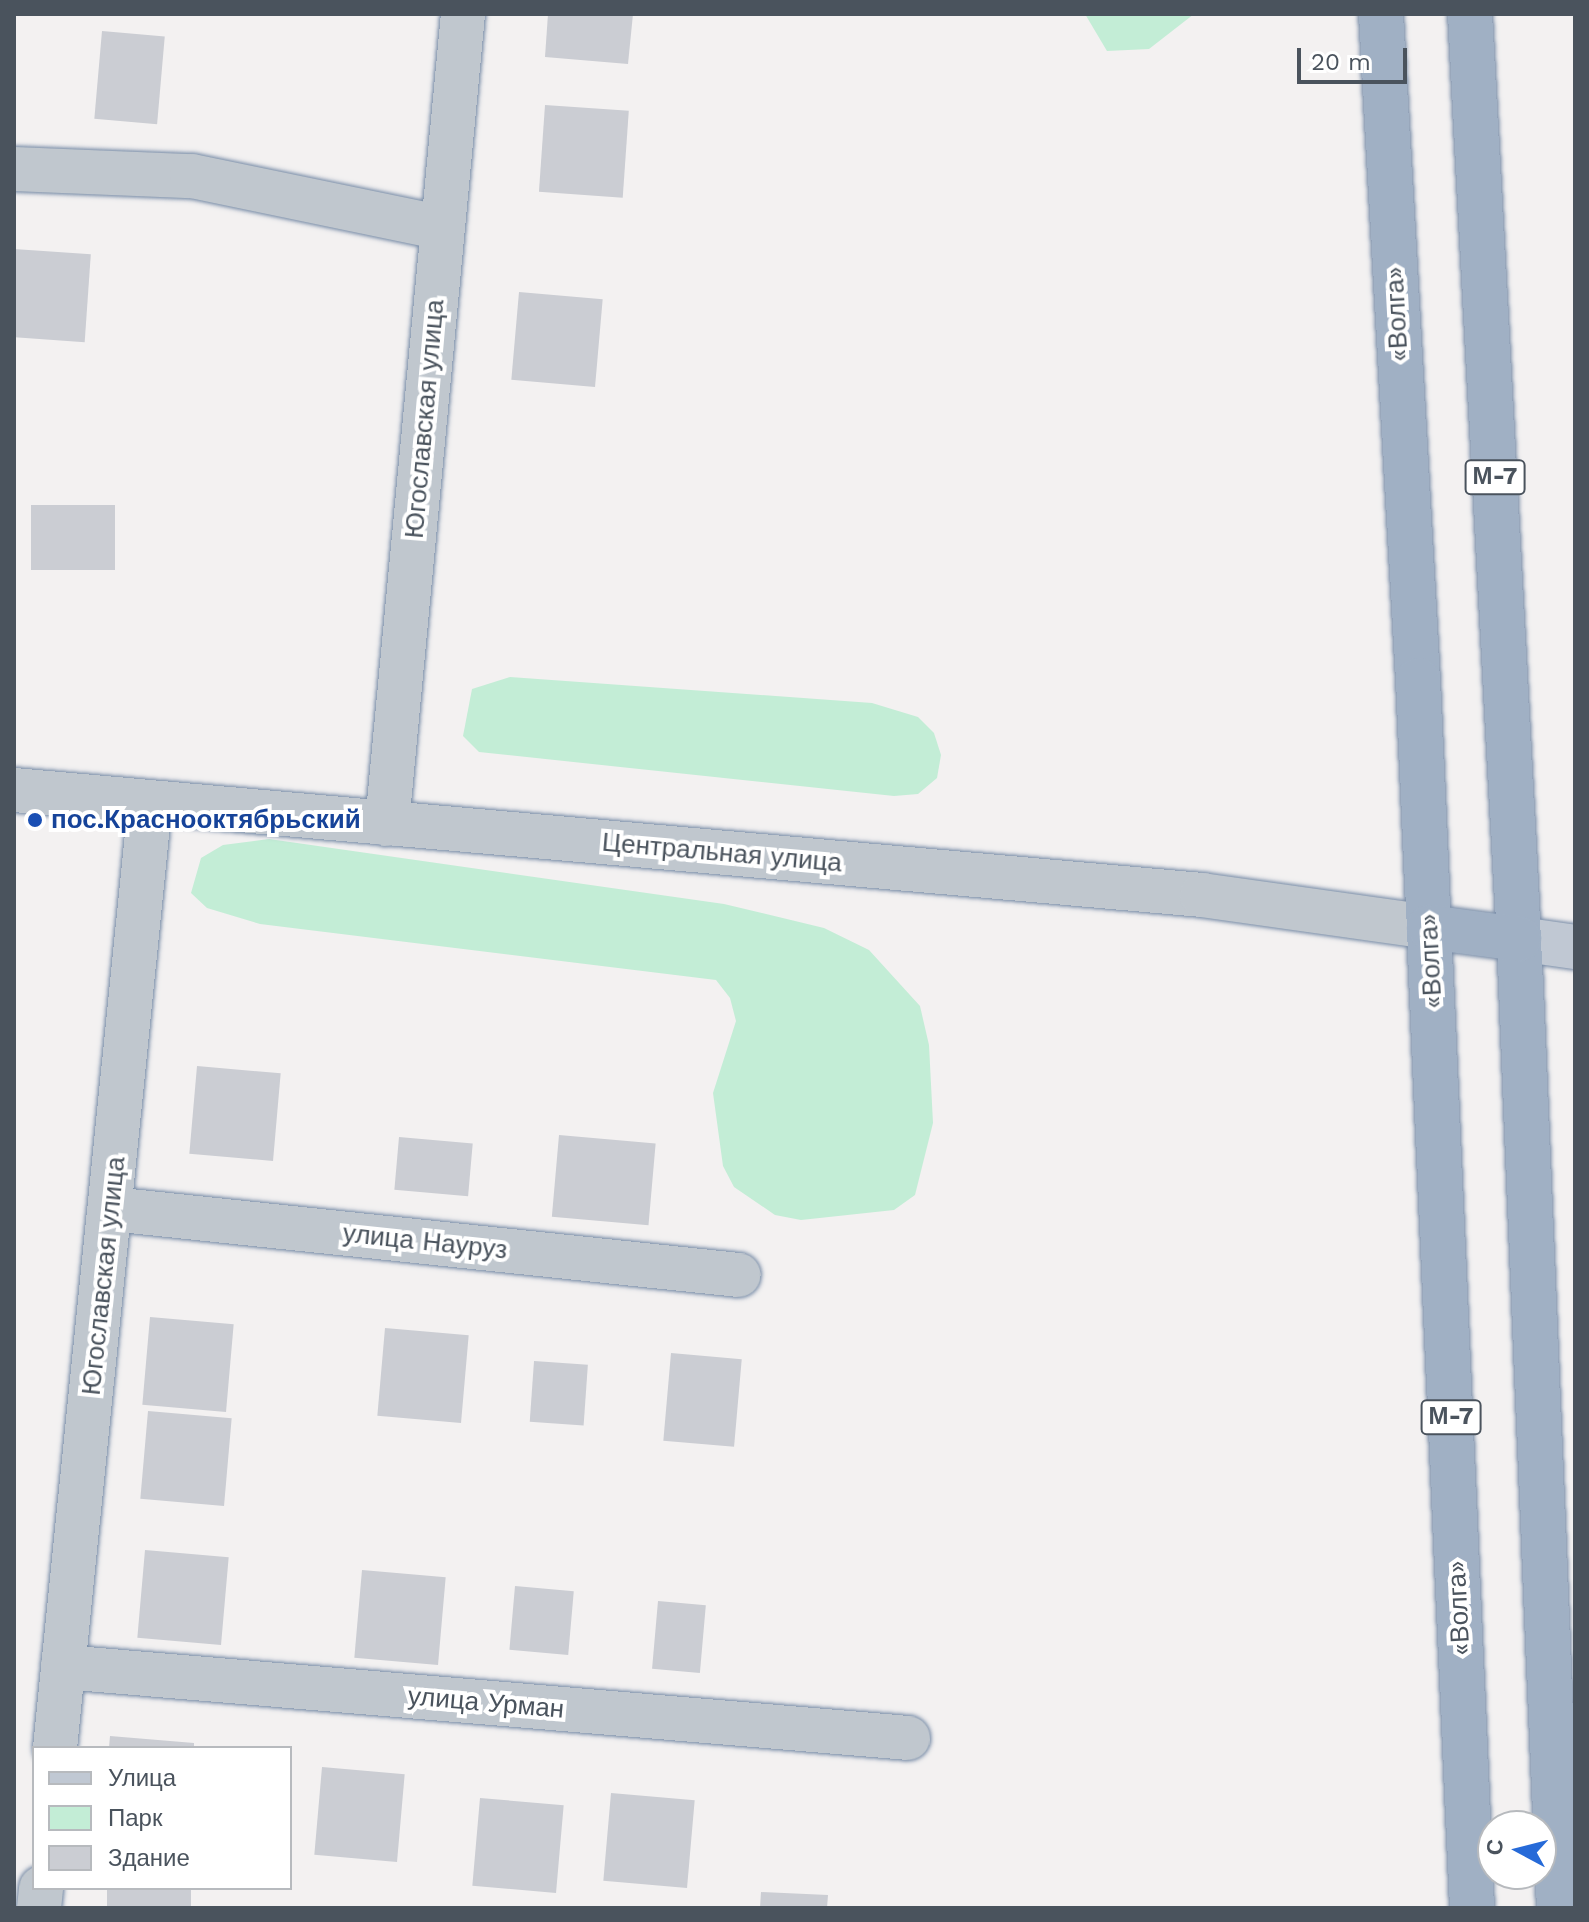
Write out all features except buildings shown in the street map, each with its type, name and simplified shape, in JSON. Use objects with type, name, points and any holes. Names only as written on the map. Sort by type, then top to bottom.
[{"type":"highway","name":"«Волга»","points":[[1381,14],[1429,927],[1472,1908]]},
{"type":"highway","name":"М-7","points":[[1470,14],[1519,939],[1559,1908]]},
{"type":"highway","points":[[1429,927],[1519,939]]},
{"type":"main road","points":[[1519,939],[1575,947]]},
{"type":"street","name":"Югославская улица","points":[[387,824],[463,14]]},
{"type":"street","points":[[14,169],[192,176],[443,228]]},
{"type":"street","name":"Центральная улица","points":[[14,790],[1202,895],[1429,927]]},
{"type":"street","name":"Югославская улица","points":[[55,1746],[150,804]]},
{"type":"street","name":"улица Науруз","points":[[111,1209],[739,1275]]},
{"type":"street","name":"улица Урман","points":[[63,1667],[908,1738]]},
{"type":"green space","points":[[1085,14],[1194,14],[1149,49],[1107,51]]},
{"type":"green space","points":[[510,677],[872,703],[918,717],[934,733],[941,755],[937,778],[918,794],[894,796],[479,752],[463,736],[472,689]]},
{"type":"green space","points":[[269,839],[724,904],[824,928],[869,950],[920,1006],[929,1045],[933,1123],[915,1195],[894,1210],[801,1220],[775,1215],[734,1187],[723,1166],[713,1093],[736,1021],[730,998],[716,980],[260,924],[207,908],[191,893],[201,858],[223,845]]},
{"type":"place","name":"пос.Краснооктябрьский","points":[[35,820]]}]
